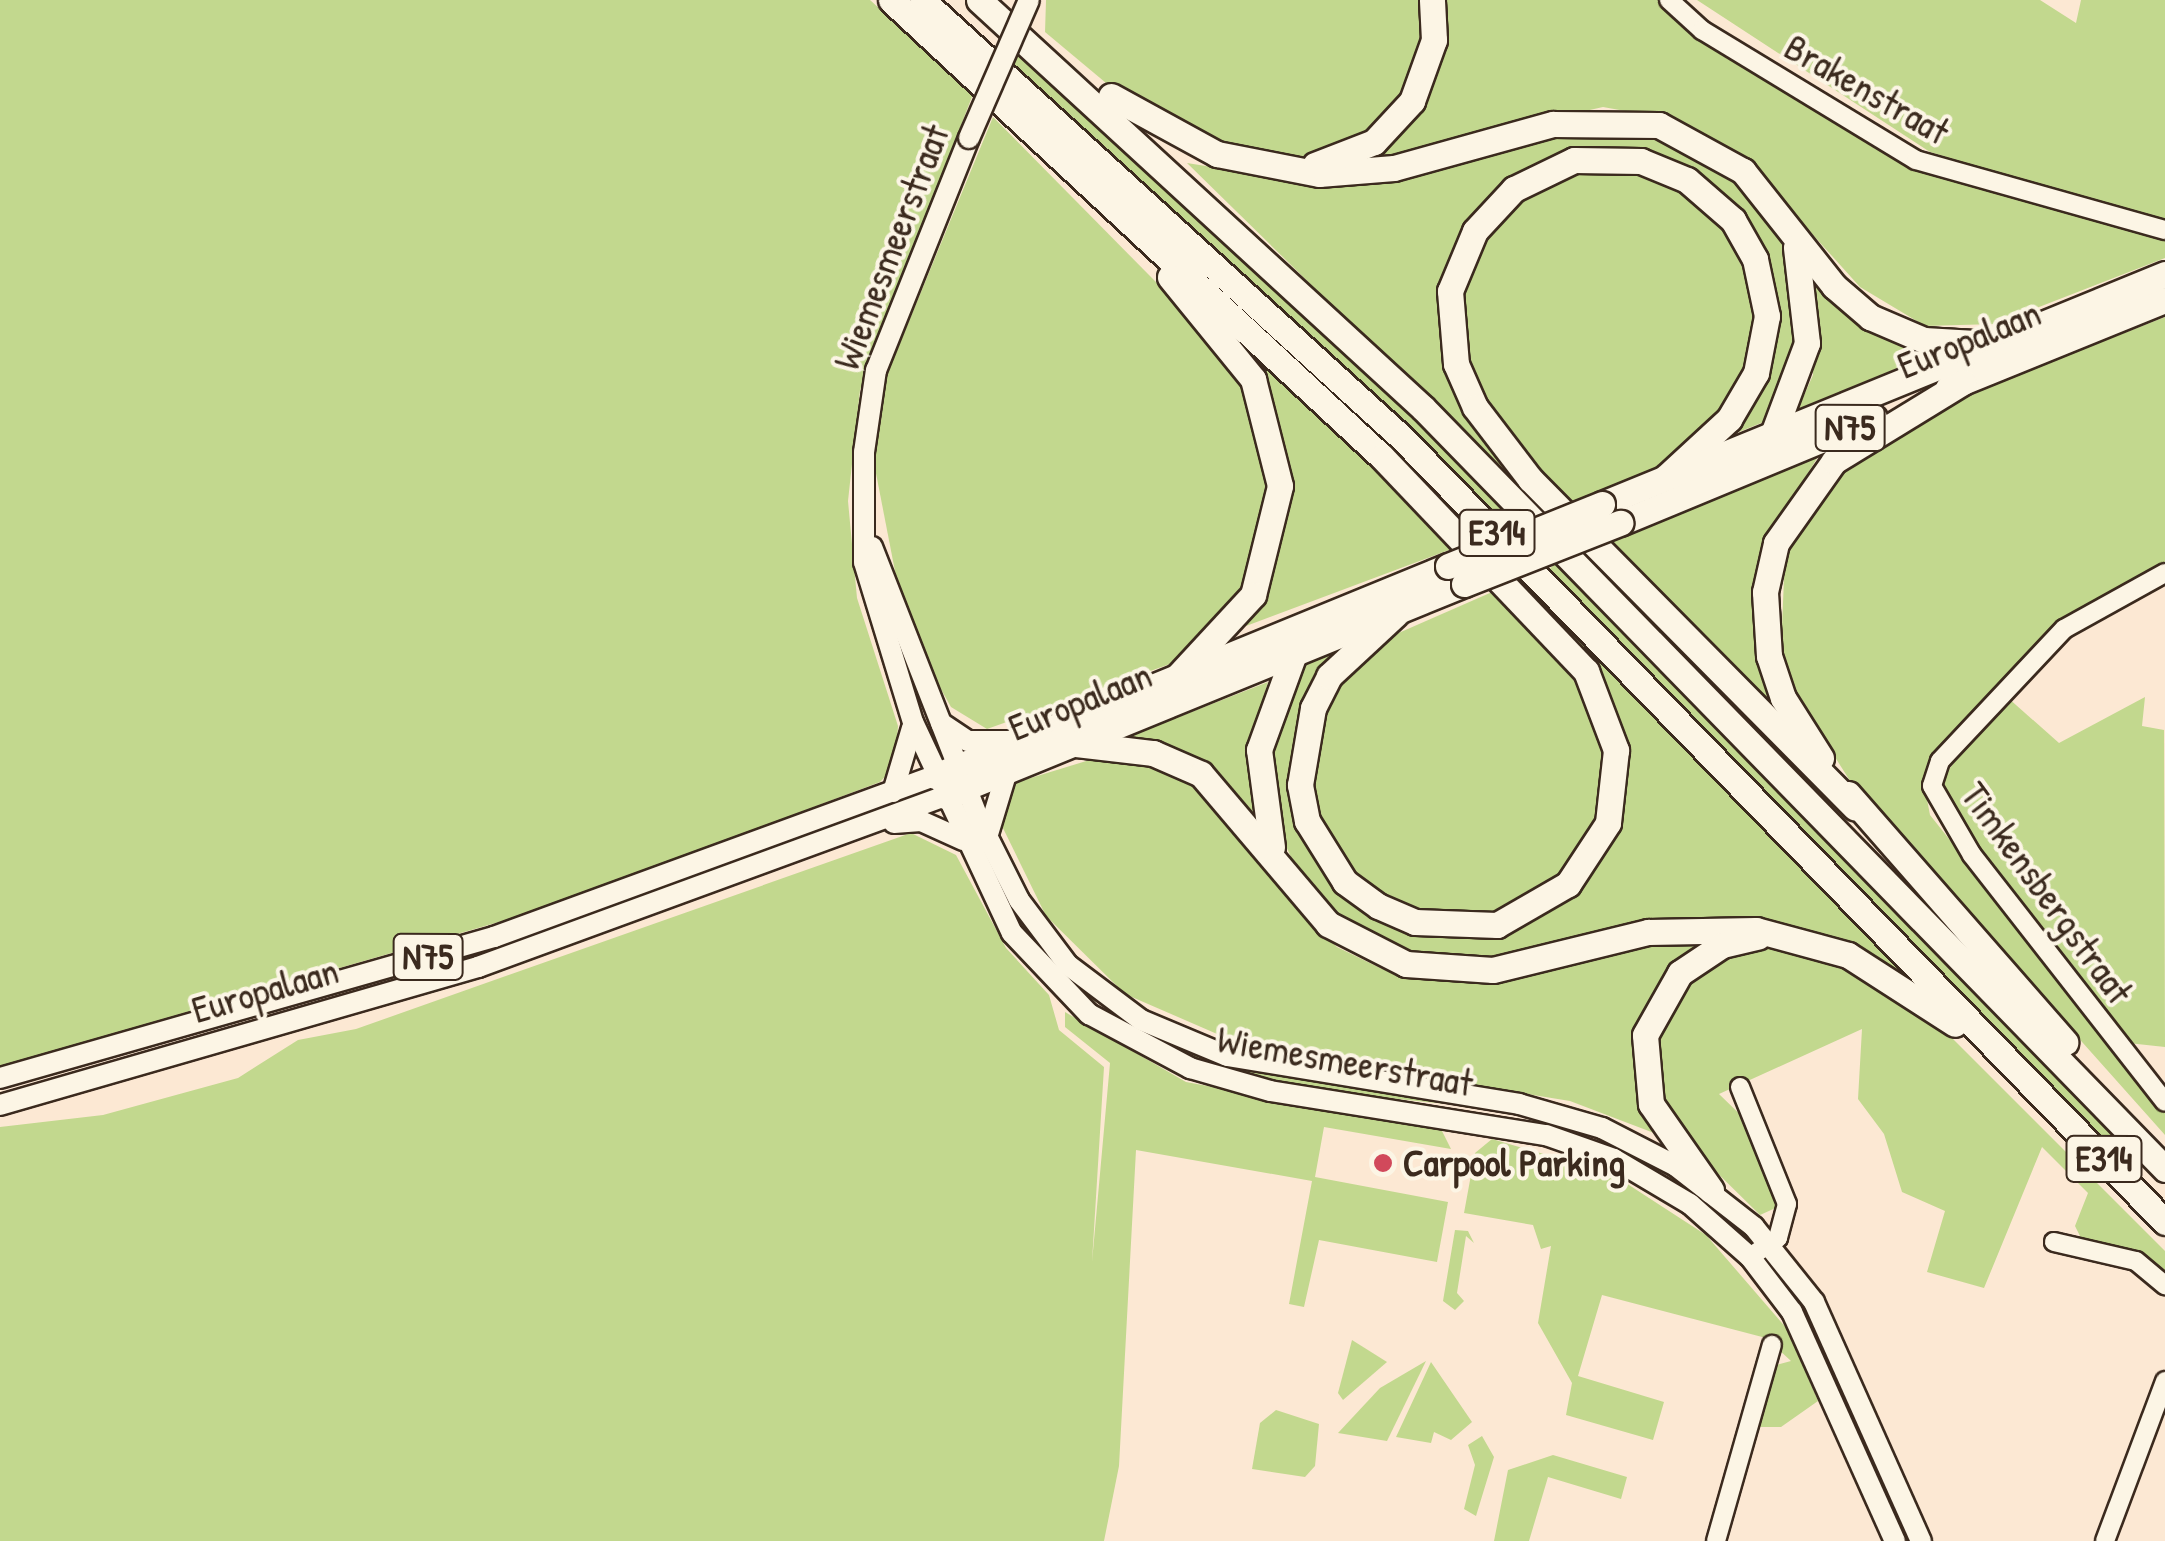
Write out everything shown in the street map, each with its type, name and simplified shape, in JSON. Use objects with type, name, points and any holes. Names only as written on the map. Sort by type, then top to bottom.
[{"type":"highway","points":[[891,0],[1382,457],[1586,671],[1616,750],[1608,822],[1568,884],[1497,924],[1415,922],[1378,906],[1345,882],[1307,820],[1300,785],[1313,708],[1330,676],[1396,614]]},
{"type":"highway","name":"E314","points":[[922,0],[1402,438],[2165,1222]]},
{"type":"highway","name":"E314","points":[[979,0],[1423,408],[2165,1168]]},
{"type":"highway","points":[[1280,170],[1354,154],[1401,116],[1428,64],[1432,0]]},
{"type":"highway","points":[[1031,44],[1168,134],[1280,170],[1359,173],[1553,124],[1631,120],[1721,154],[1790,229],[1834,286],[1886,327],[1992,344]]},
{"type":"highway","points":[[1666,477],[1748,389],[1766,336],[1764,288],[1742,232],[1701,188],[1640,161],[1574,160],[1514,188],[1467,246],[1448,309],[1462,378],[1530,479],[1856,807],[2102,1084],[2114,1116]]},
{"type":"highway","points":[[1084,180],[1230,346],[1277,449],[1278,511],[1253,595],[1177,676]]},
{"type":"highway","points":[[1737,473],[1775,432],[1804,364],[1809,322],[1790,229]]},
{"type":"highway","name":"Europalaan","points":[[1611,514],[1666,477],[2165,274]]},
{"type":"highway","name":"Europalaan","points":[[951,782],[1020,740],[1334,613],[1456,575],[1611,514],[1737,473],[2165,300]]},
{"type":"highway","points":[[1856,807],[1775,679],[1766,629],[1771,558],[1796,502],[1834,461],[1963,382]]},
{"type":"highway","name":"Europalaan","points":[[951,782],[1007,772],[1396,614],[1456,575]]},
{"type":"highway","points":[[1278,866],[1259,750],[1292,655],[1334,613]]},
{"type":"highway","points":[[1076,744],[1153,753],[1201,774],[1344,937],[1424,968],[1493,970],[1674,928],[1773,934],[1886,974],[2044,1096]]},
{"type":"highway","points":[[1712,1190],[1651,1104],[1645,1035],[1680,973],[1722,945],[1773,934]]},
{"type":"main road","name":"Wiemesmeerstraat","points":[[1029,0],[876,370],[864,452],[866,530],[875,620],[914,722],[987,836],[1019,900],[1068,965],[1177,1038],[1268,1066],[1560,1114],[1640,1145],[1712,1190],[1772,1246],[1838,1343],[1921,1541]]},
{"type":"main road","name":"Wiemesmeerstraat","points":[[866,530],[939,721],[963,840],[1035,963],[1088,1014],[1156,1054],[1270,1091],[1581,1146],[1655,1180],[1750,1256],[1814,1349],[1895,1541]]},
{"type":"main road","points":[[939,721],[968,741],[1020,740]]},
{"type":"main road","points":[[893,792],[914,722]]},
{"type":"main road","points":[[987,836],[1007,772]]},
{"type":"main road","name":"Europalaan","points":[[0,1078],[479,942],[893,792],[951,782]]},
{"type":"main road","name":"Europalaan","points":[[0,1105],[478,967],[880,823],[951,782]]},
{"type":"main road","points":[[880,823],[921,821],[963,840]]},
{"type":"street","name":"Brakenstraat","points":[[1669,0],[1702,30],[1916,160],[2165,230]]},
{"type":"street","name":"Timkensbergstraat","points":[[2165,574],[2064,628],[1940,761],[1932,786],[1972,855],[2165,1102]]},
{"type":"street","points":[[1740,1086],[1785,1189],[1785,1224],[1772,1246],[1750,1256]]},
{"type":"street","points":[[2069,1239],[2136,1262],[2165,1286]]},
{"type":"street","points":[[1716,1541],[1771,1352],[1788,1364]]},
{"type":"street","points":[[2105,1541],[2165,1381]]},
{"type":"green space","points":[[0,0],[870,0],[973,94],[860,390],[848,501],[857,598],[898,726],[895,766],[880,782],[544,909],[0,1066]]},
{"type":"green space","points":[[1046,0],[1420,0],[1423,19],[1414,70],[1395,108],[1356,142],[1302,161],[1215,145],[1112,88],[1045,32]]},
{"type":"green space","points":[[1442,0],[1660,0],[1918,166],[2165,235],[2165,258],[1995,324],[1925,326],[1860,287],[1740,154],[1675,120],[1603,107],[1362,161],[1416,110],[1437,70]]},
{"type":"green space","points":[[1697,0],[2040,0],[2076,23],[2081,0],[2165,0],[2165,224],[1930,152]]},
{"type":"green space","points":[[1020,48],[1288,290],[1525,523],[1506,530],[1013,65]]},
{"type":"green space","points":[[993,117],[1228,355],[1249,387],[1273,485],[1250,582],[1201,643],[1170,664],[987,729],[951,707],[925,661],[901,602],[874,463],[884,382]]},
{"type":"green space","points":[[1585,126],[1642,129],[1717,159],[1788,241],[1803,325],[1771,419],[1719,440],[1775,304],[1708,185],[1553,157],[1441,282],[1438,308],[1443,348],[1554,511],[1546,515],[1187,163],[1273,177]]},
{"type":"green space","points":[[1583,168],[1647,173],[1718,215],[1757,300],[1754,348],[1726,409],[1664,464],[1569,507],[1496,424],[1467,368],[1461,285],[1479,241],[1530,190]]},
{"type":"green space","points":[[1815,283],[1939,351],[1798,409],[1813,375]]},
{"type":"green space","points":[[2165,317],[2165,564],[2067,618],[1936,756],[1925,789],[1930,815],[2165,1111],[2165,1135],[1852,784],[1790,686],[1781,651],[1785,554],[1806,502],[1852,455],[1992,385]]},
{"type":"green space","points":[[1223,324],[1457,547],[1246,626],[1276,555],[1286,460],[1267,390]]},
{"type":"green space","points":[[1819,455],[1767,540],[1790,730],[1607,541]]},
{"type":"green space","points":[[1560,559],[2114,1133],[2102,1145],[1548,571]]},
{"type":"green space","points":[[1518,576],[1919,988],[1750,921],[1435,964],[1358,936],[1304,886],[1268,806],[1265,749],[1295,669],[1345,648],[1304,708],[1313,850],[1435,935],[1500,933],[1582,878],[1625,757],[1601,681]]},
{"type":"green space","points":[[1499,589],[1588,698],[1606,753],[1595,835],[1544,895],[1489,917],[1403,907],[1353,875],[1325,830],[1314,803],[1315,735],[1348,671],[1394,635]]},
{"type":"green space","points":[[1268,682],[1248,750],[1254,817],[1206,764],[1125,738]]},
{"type":"green space","points":[[2007,697],[2059,743],[2145,697],[2142,726],[2164,730],[2165,1047],[2128,1043],[1942,799],[1946,773]]},
{"type":"green space","points":[[1106,755],[1187,773],[1302,913],[1337,947],[1382,969],[1492,981],[1652,944],[1722,938],[1658,989],[1654,1133],[1570,1101],[1254,1050],[1125,994],[1046,916],[1001,824],[1014,783]]},
{"type":"green space","points":[[911,833],[956,855],[1006,948],[1049,995],[1059,1030],[1104,1067],[1092,1262],[1110,1063],[1065,1027],[1065,1012],[1186,1082],[1441,1129],[1451,1149],[1324,1127],[1315,1177],[1448,1202],[1437,1262],[1319,1240],[1304,1307],[1289,1304],[1312,1181],[1136,1150],[1119,1466],[1104,1541],[0,1541],[0,1127],[103,1115],[238,1078],[298,1040],[356,1029]]},
{"type":"green space","points":[[1011,899],[1069,976],[1125,1018],[1234,1066],[1446,1104],[1321,1091],[1195,1062],[1065,983],[1003,905]]},
{"type":"green space","points":[[1766,946],[1846,966],[1944,1030],[2165,1251],[2165,1278],[2082,1240],[2075,1226],[2088,1193],[2042,1147],[1984,1288],[1927,1272],[1945,1211],[1902,1192],[1884,1134],[1858,1099],[1862,1029],[1719,1094],[1755,1129],[1780,1206],[1760,1215],[1691,1147],[1659,1096],[1656,1040],[1688,981],[1732,953]]},
{"type":"green space","points":[[1492,1139],[1612,1174],[1706,1235],[1788,1330],[1818,1401],[1781,1427],[1759,1427],[1772,1366],[1791,1361],[1766,1338],[1602,1295],[1578,1376],[1664,1402],[1653,1440],[1566,1415],[1572,1383],[1538,1323],[1551,1246],[1541,1249],[1533,1225],[1464,1213],[1475,1153]]},
{"type":"green space","points":[[1455,1230],[1468,1231],[1474,1243],[1466,1236],[1457,1293],[1464,1301],[1455,1310],[1443,1301]]},
{"type":"green space","points":[[1352,1340],[1387,1362],[1343,1400],[1338,1393]]},
{"type":"green space","points":[[1426,1361],[1387,1441],[1338,1433],[1380,1388]]},
{"type":"green space","points":[[1431,1362],[1472,1422],[1451,1440],[1434,1432],[1431,1443],[1396,1437]]},
{"type":"green space","points":[[1276,1410],[1319,1424],[1315,1466],[1305,1477],[1252,1469],[1260,1423]]},
{"type":"green space","points":[[1482,1436],[1494,1457],[1476,1516],[1464,1509],[1475,1465],[1468,1445]]},
{"type":"green space","points":[[1553,1455],[1627,1477],[1621,1499],[1548,1477],[1529,1541],[1494,1541],[1508,1470]]},
{"type":"place","name":"Carpool Parking","points":[[1383,1163]]}]
